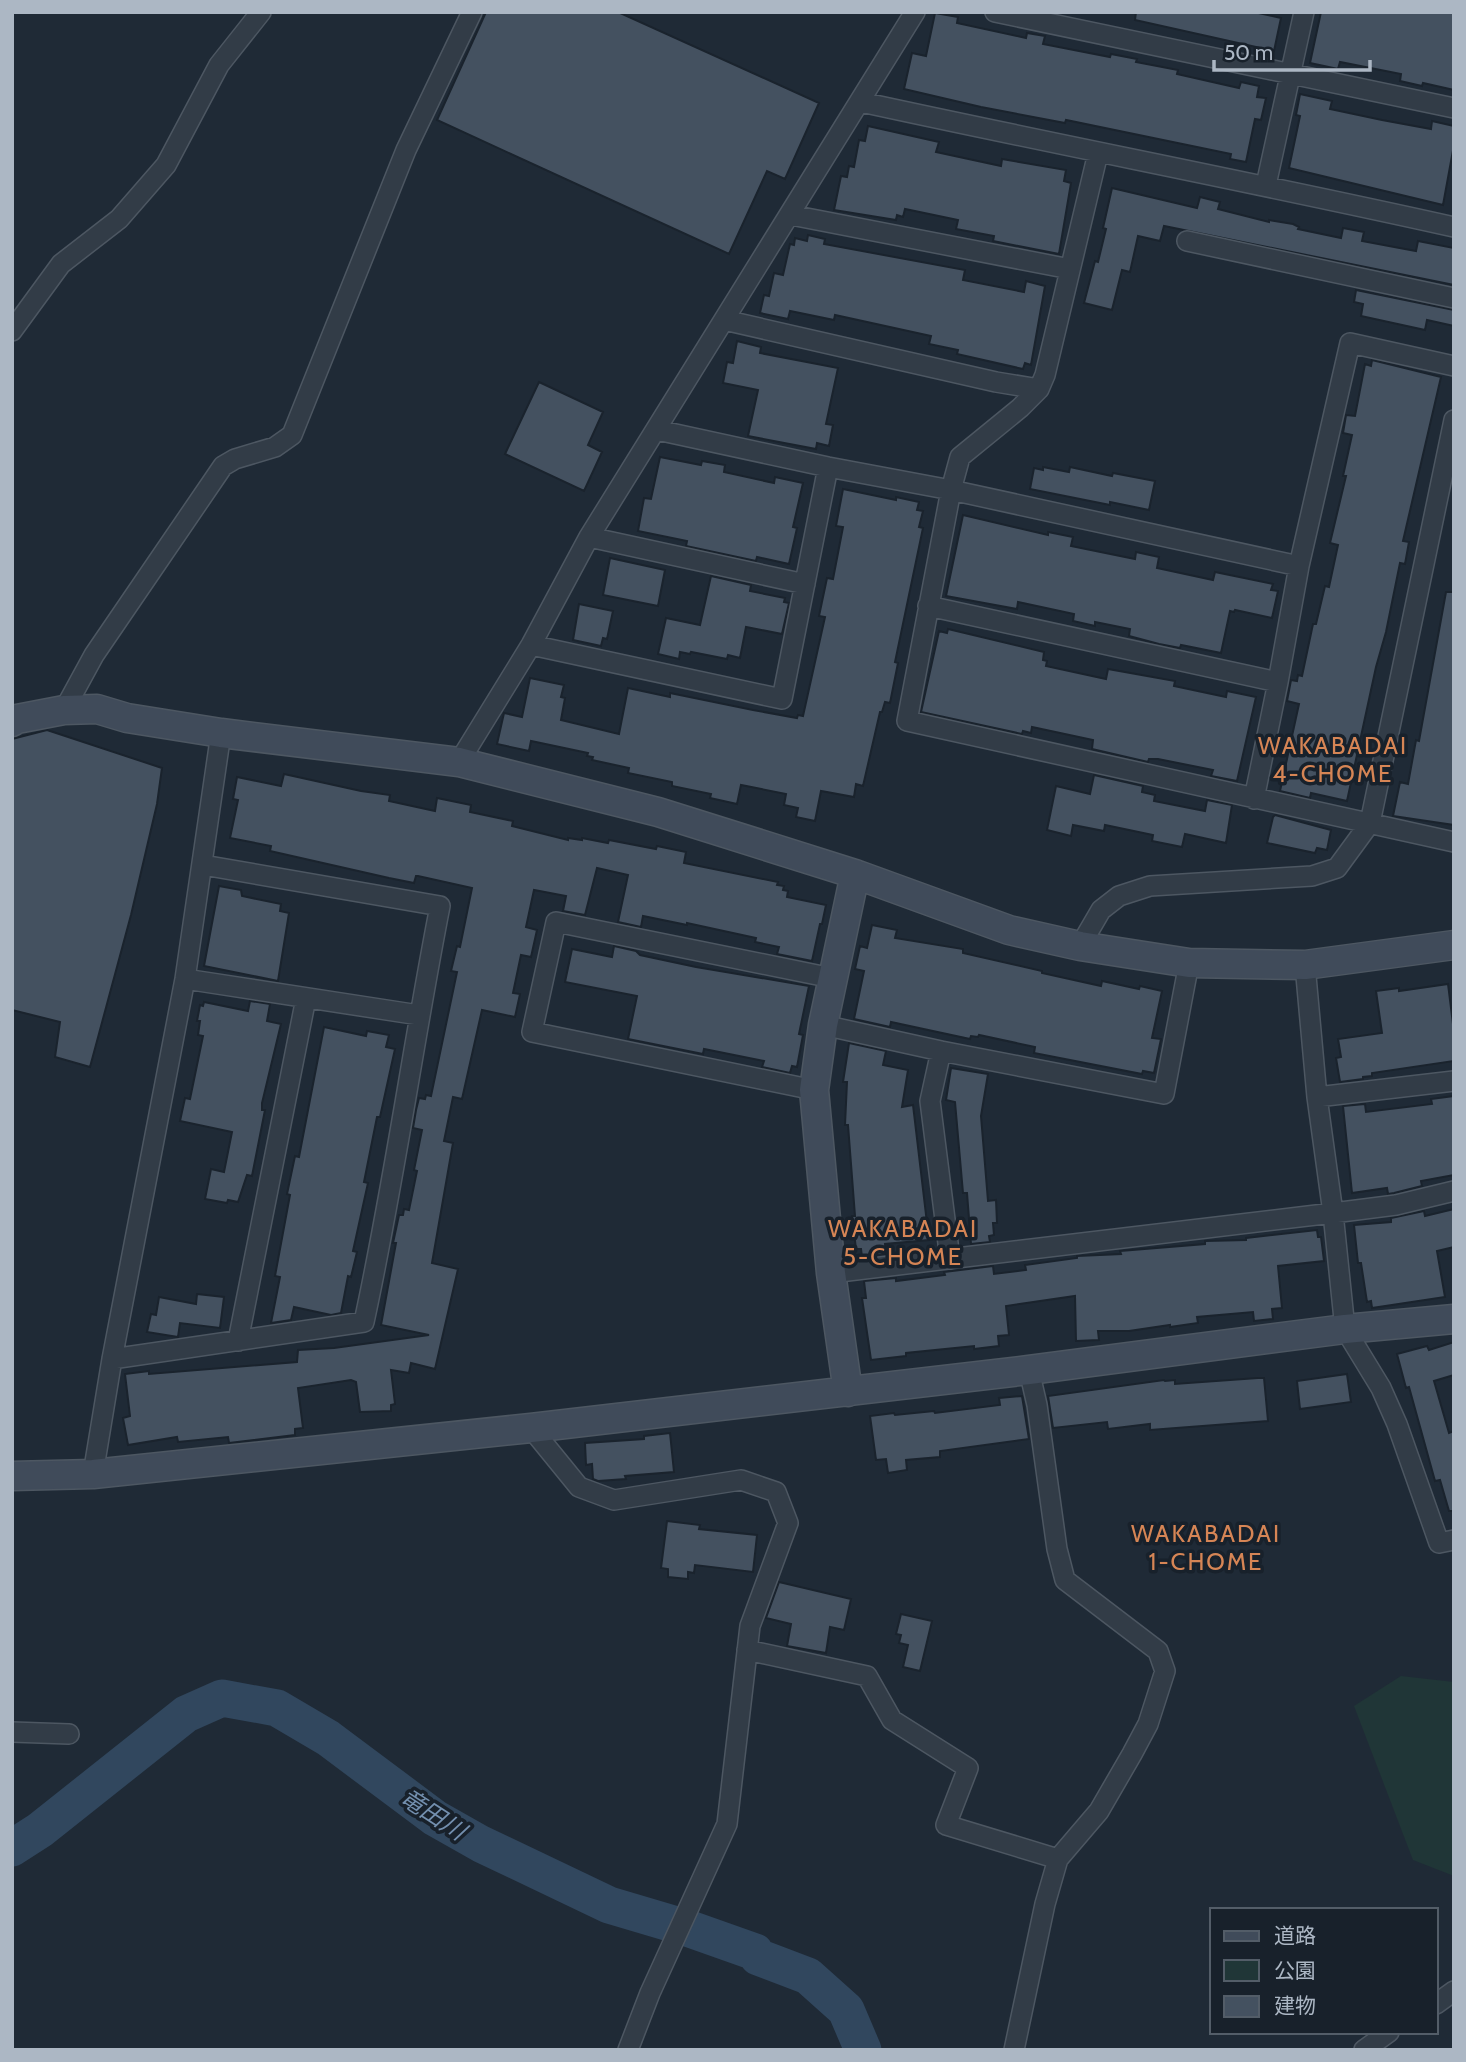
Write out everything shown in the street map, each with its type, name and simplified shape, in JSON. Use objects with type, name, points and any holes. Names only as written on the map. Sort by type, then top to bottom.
[{"type":"street","points":[[12,331],[61,264],[118,219],[166,165],[219,65],[261,12]]},
{"type":"street","points":[[64,710],[94,655],[223,466],[235,459],[275,447],[292,435],[406,150],[472,12]]},
{"type":"street","points":[[459,762],[531,645],[589,537],[915,12]]},
{"type":"street","points":[[995,12],[1454,108]]},
{"type":"street","points":[[1266,185],[1304,12]]},
{"type":"street","points":[[861,102],[1098,153],[1266,185],[1454,227]]},
{"type":"street","points":[[1098,153],[1045,375],[1039,389],[960,457],[951,490],[907,721],[1454,842]]},
{"type":"street","points":[[791,215],[1070,270]]},
{"type":"street","points":[[1187,241],[1454,298]]},
{"type":"street","points":[[724,320],[1039,389]]},
{"type":"street","points":[[1254,799],[1299,566],[1350,343],[1454,366]]},
{"type":"street","points":[[1080,946],[1101,910],[1119,896],[1150,886],[1312,877],[1337,868],[1370,823],[1454,420]]},
{"type":"street","points":[[657,430],[951,490],[1299,566]]},
{"type":"street","points":[[531,645],[782,699],[828,467]]},
{"type":"street","points":[[589,537],[805,584]]},
{"type":"street","points":[[928,606],[1278,682]]},
{"type":"street","points":[[12,722],[64,710],[97,709],[127,718],[221,733],[459,762],[658,812],[855,874],[1009,930],[1080,946],[1189,963],[1305,965],[1454,945]]},
{"type":"street","points":[[93,1474],[112,1359],[185,979],[221,733]]},
{"type":"street","points":[[112,1359],[364,1322],[379,1251],[440,906],[203,865]]},
{"type":"street","points":[[848,1392],[831,1273],[814,1090],[822,1025],[855,874]]},
{"type":"street","points":[[814,1090],[532,1032],[555,922],[832,978]]},
{"type":"street","points":[[822,1025],[1164,1094],[1189,963]]},
{"type":"street","points":[[1305,965],[1317,1097],[1345,1329],[1381,1388],[1397,1424],[1439,1543],[1454,1540]]},
{"type":"street","points":[[185,979],[419,1015]]},
{"type":"street","points":[[238,1341],[306,998]]},
{"type":"street","points":[[941,1051],[930,1101],[950,1259]]},
{"type":"street","points":[[1317,1097],[1454,1081]]},
{"type":"street","points":[[831,1273],[1396,1205],[1454,1191]]},
{"type":"street","points":[[12,1476],[93,1474],[531,1428],[1454,1318]]},
{"type":"street","points":[[1014,2050],[1045,1904],[1058,1859],[1099,1811],[1132,1754],[1148,1724],[1165,1671],[1158,1651],[1065,1580],[1057,1549],[1037,1405],[1029,1370]]},
{"type":"street","points":[[531,1428],[579,1487],[614,1500],[741,1480],[776,1492],[788,1523],[750,1626],[727,1824],[650,1993],[628,2050]]},
{"type":"street","points":[[747,1650],[867,1676],[892,1720],[968,1768],[946,1825],[1058,1859]]},
{"type":"street","points":[[12,1732],[69,1734]]},
{"type":"street","points":[[1438,2003],[1454,1992]]},
{"type":"street","points":[[1364,2050],[1386,2034]]},
{"type":"green space","points":[[1401,1676],[1454,1682],[1454,1876],[1413,1860],[1354,1706]]},
{"type":"building","points":[[486,12],[618,12],[819,103],[785,179],[767,171],[729,254],[437,120]]},
{"type":"building","points":[[1136,12],[1254,12],[1281,18],[1274,51],[1135,20]]},
{"type":"building","points":[[1321,12],[1454,12],[1454,90],[1400,81],[1401,74],[1340,62],[1338,69],[1310,63]]},
{"type":"building","points":[[935,13],[958,17],[957,23],[1026,38],[1027,33],[1045,36],[1043,44],[1110,57],[1111,54],[1137,59],[1136,62],[1178,70],[1177,74],[1239,88],[1241,82],[1259,86],[1257,97],[1266,98],[1261,120],[1255,119],[1246,162],[1230,159],[1231,154],[1066,120],[1065,123],[981,107],[904,89],[912,53],[926,56]]},
{"type":"building","points":[[1300,94],[1332,101],[1330,109],[1382,120],[1431,129],[1432,121],[1454,126],[1454,145],[1443,205],[1289,168],[1300,116],[1296,115]]},
{"type":"building","points":[[868,126],[939,142],[936,152],[1001,166],[1002,159],[1066,170],[1064,181],[1071,183],[1059,254],[993,241],[994,236],[956,229],[958,220],[905,209],[903,217],[897,215],[896,220],[834,210],[841,176],[847,177],[849,166],[854,167],[859,140],[865,141]]},
{"type":"building","points":[[1112,188],[1197,208],[1200,197],[1220,202],[1218,209],[1269,222],[1293,224],[1299,227],[1298,229],[1341,238],[1343,228],[1364,232],[1362,241],[1416,251],[1418,241],[1454,248],[1454,285],[1164,226],[1160,241],[1138,236],[1130,272],[1122,270],[1112,310],[1084,303],[1095,261],[1098,262]]},
{"type":"building","points":[[808,235],[825,239],[824,244],[965,270],[963,280],[1024,292],[1026,281],[1045,286],[1031,365],[1025,363],[1023,369],[957,354],[958,350],[929,344],[931,336],[835,315],[834,320],[790,311],[788,319],[760,313],[764,295],[769,296],[774,273],[783,275],[790,244],[794,245],[795,238],[807,241]]},
{"type":"building","points":[[1356,290],[1454,310],[1454,326],[1427,320],[1425,330],[1361,316],[1363,304],[1354,302]]},
{"type":"building","points":[[737,341],[761,347],[760,353],[838,368],[826,424],[833,425],[829,446],[817,443],[816,449],[748,436],[758,390],[723,383],[727,362],[733,363]]},
{"type":"building","points":[[1372,360],[1441,377],[1403,541],[1409,542],[1405,564],[1400,563],[1347,801],[1311,793],[1310,798],[1280,791],[1299,704],[1287,701],[1291,680],[1297,681],[1298,675],[1302,676],[1313,624],[1316,624],[1325,586],[1329,587],[1338,545],[1330,543],[1346,476],[1343,476],[1352,435],[1343,433],[1346,415],[1355,416],[1365,364],[1371,366]]},
{"type":"building","points":[[539,382],[603,412],[588,445],[602,452],[584,491],[505,454]]},
{"type":"building","points":[[660,457],[701,465],[702,461],[725,465],[724,472],[774,483],[775,477],[803,483],[793,527],[797,528],[789,564],[757,557],[756,561],[686,546],[687,541],[638,531],[644,498],[651,499]]},
{"type":"building","points":[[1043,467],[1069,472],[1070,467],[1155,481],[1149,510],[1030,489],[1034,468],[1043,470]]},
{"type":"building","points":[[843,489],[919,502],[917,510],[923,511],[919,527],[923,528],[895,662],[898,663],[890,703],[885,702],[880,712],[863,786],[856,784],[854,797],[821,791],[815,821],[796,817],[798,808],[784,805],[786,794],[741,785],[737,804],[710,798],[711,794],[672,786],[672,782],[628,773],[629,768],[592,760],[593,757],[587,756],[588,753],[531,741],[529,751],[497,744],[504,713],[522,717],[530,678],[564,685],[561,697],[565,698],[561,720],[619,734],[628,688],[670,697],[670,693],[797,718],[798,715],[803,716],[825,617],[819,616],[827,578],[833,579],[843,527],[836,526]]},
{"type":"building","points":[[963,515],[1048,535],[1048,532],[1073,537],[1071,546],[1135,559],[1136,552],[1159,557],[1157,568],[1213,580],[1215,572],[1273,584],[1271,590],[1278,591],[1272,618],[1230,611],[1221,653],[1181,645],[1180,648],[1159,644],[1129,636],[1130,629],[1073,621],[1074,614],[1018,602],[1017,609],[946,596]]},
{"type":"building","points":[[610,558],[665,570],[658,606],[603,595]]},
{"type":"building","points":[[711,576],[751,585],[750,591],[785,598],[784,602],[789,603],[782,634],[746,627],[740,658],[728,655],[727,659],[680,652],[679,659],[658,654],[666,618],[700,625]]},
{"type":"building","points":[[1446,592],[1454,592],[1454,825],[1393,816],[1400,782],[1408,784],[1416,740],[1419,741]]},
{"type":"building","points":[[579,604],[613,611],[607,639],[603,638],[601,646],[573,640]]},
{"type":"building","points":[[948,629],[1044,652],[1043,660],[1047,661],[1046,666],[1106,679],[1108,669],[1175,681],[1174,686],[1226,697],[1227,691],[1256,697],[1237,781],[1211,776],[1213,770],[1158,759],[1149,759],[1148,762],[1092,749],[1093,740],[1032,727],[1031,733],[1023,731],[1022,734],[921,712],[939,631],[947,633]]},
{"type":"building","points":[[47,730],[162,768],[157,804],[131,915],[90,1067],[55,1057],[60,1022],[12,1010],[12,739]]},
{"type":"building","points":[[284,774],[390,795],[389,801],[435,811],[437,798],[471,805],[470,812],[513,821],[512,826],[568,840],[582,838],[608,843],[609,840],[686,852],[684,863],[778,882],[777,885],[784,886],[783,890],[788,891],[787,897],[826,905],[822,924],[812,961],[777,954],[779,947],[755,942],[756,938],[687,923],[643,916],[641,927],[618,922],[628,875],[597,868],[585,915],[563,911],[566,896],[534,890],[526,927],[537,930],[531,957],[521,955],[513,993],[520,994],[515,1017],[482,1010],[462,1099],[453,1097],[444,1141],[453,1143],[432,1263],[458,1269],[435,1369],[411,1363],[409,1373],[391,1370],[395,1404],[391,1405],[391,1411],[360,1412],[356,1382],[351,1380],[298,1388],[303,1428],[295,1429],[295,1435],[229,1443],[228,1437],[178,1442],[177,1437],[128,1445],[123,1418],[130,1416],[125,1374],[297,1362],[298,1350],[334,1348],[429,1335],[381,1325],[399,1215],[403,1215],[404,1209],[409,1210],[417,1171],[414,1170],[422,1130],[413,1128],[416,1110],[419,1098],[431,1096],[457,972],[451,971],[457,946],[460,947],[472,888],[418,876],[414,883],[389,878],[270,851],[271,846],[230,838],[238,800],[233,799],[237,777],[281,786]]},
{"type":"building","points":[[1094,775],[1143,786],[1142,792],[1155,795],[1154,801],[1205,811],[1207,800],[1232,805],[1226,843],[1185,834],[1182,847],[1152,841],[1153,835],[1105,825],[1104,831],[1073,825],[1071,836],[1047,830],[1056,786],[1090,794]]},
{"type":"building","points":[[1275,815],[1331,830],[1327,850],[1317,848],[1315,853],[1267,843]]},
{"type":"building","points":[[219,886],[241,890],[242,896],[281,904],[280,911],[289,913],[278,981],[204,966]]},
{"type":"building","points":[[872,925],[897,930],[895,938],[963,949],[963,953],[1042,973],[1101,986],[1102,981],[1162,991],[1152,1038],[1161,1039],[1154,1073],[1143,1071],[1142,1074],[1034,1053],[1035,1047],[979,1035],[971,1036],[970,1039],[891,1022],[890,1027],[854,1019],[864,971],[855,969],[860,946],[867,948]]},
{"type":"building","points":[[614,946],[636,951],[640,955],[696,967],[809,986],[799,1034],[803,1035],[797,1067],[792,1066],[790,1073],[762,1067],[764,1061],[704,1049],[703,1054],[628,1039],[637,996],[565,982],[572,949],[612,957]]},
{"type":"building","points":[[1448,984],[1454,1032],[1454,1061],[1372,1073],[1372,1076],[1363,1079],[1340,1082],[1336,1058],[1341,1057],[1338,1039],[1382,1033],[1376,991],[1399,988],[1399,991]]},
{"type":"building","points":[[250,1001],[270,1004],[267,1021],[281,1024],[262,1103],[262,1110],[265,1110],[252,1176],[247,1175],[238,1202],[228,1200],[227,1203],[205,1199],[211,1169],[224,1172],[232,1132],[180,1121],[185,1098],[190,1099],[203,1036],[198,1035],[200,1005],[203,1006],[204,1002],[248,1011]]},
{"type":"building","points":[[324,1027],[366,1036],[367,1031],[389,1035],[386,1047],[395,1049],[380,1117],[377,1117],[364,1182],[368,1183],[353,1251],[357,1252],[351,1277],[348,1276],[341,1313],[331,1315],[294,1307],[291,1320],[271,1323],[280,1277],[275,1276],[290,1195],[287,1194],[295,1156],[299,1157]]},
{"type":"building","points":[[849,1043],[886,1051],[883,1065],[908,1070],[902,1107],[913,1105],[929,1240],[885,1244],[886,1254],[862,1257],[861,1249],[856,1249],[848,1125],[845,1125],[847,1082],[843,1082]]},
{"type":"building","points":[[951,1068],[988,1074],[981,1116],[988,1201],[996,1200],[997,1223],[993,1223],[994,1235],[989,1236],[990,1242],[971,1244],[967,1193],[963,1193],[955,1102],[946,1100]]},
{"type":"building","points":[[1454,1096],[1454,1175],[1421,1181],[1422,1186],[1394,1193],[1388,1194],[1387,1188],[1352,1193],[1343,1106],[1365,1104],[1366,1112],[1432,1104],[1431,1099]]},
{"type":"building","points":[[1454,1209],[1454,1247],[1437,1251],[1445,1297],[1372,1308],[1371,1301],[1367,1302],[1361,1263],[1358,1263],[1354,1225],[1391,1222],[1391,1218],[1424,1211],[1425,1216]]},
{"type":"building","points":[[1317,1230],[1318,1237],[1321,1237],[1324,1261],[1278,1266],[1282,1308],[1272,1309],[1273,1319],[1254,1321],[1253,1312],[1197,1317],[1198,1323],[1129,1331],[1098,1331],[1099,1340],[1076,1341],[1075,1296],[1006,1306],[1009,1335],[998,1336],[999,1346],[906,1353],[906,1356],[871,1360],[862,1298],[866,1298],[864,1281],[896,1278],[896,1281],[993,1266],[994,1274],[1026,1270],[1025,1265],[1077,1256],[1121,1254],[1120,1251],[1205,1244],[1205,1241],[1246,1240]]},
{"type":"building","points":[[197,1294],[224,1297],[220,1328],[180,1323],[178,1337],[147,1332],[151,1314],[156,1315],[159,1297],[196,1304]]},
{"type":"building","points":[[1454,1342],[1454,1375],[1434,1381],[1449,1433],[1454,1431],[1454,1511],[1449,1511],[1440,1480],[1435,1481],[1397,1354],[1427,1346],[1429,1350]]},
{"type":"building","points":[[1347,1374],[1351,1402],[1300,1409],[1297,1381]]},
{"type":"building","points":[[1264,1378],[1268,1421],[1150,1430],[1150,1424],[1108,1429],[1107,1422],[1053,1428],[1048,1396],[1164,1380],[1175,1380],[1175,1384]]},
{"type":"building","points":[[1022,1396],[1029,1439],[940,1451],[940,1457],[906,1460],[907,1470],[888,1473],[886,1459],[876,1460],[870,1416],[935,1413],[1000,1405],[999,1398]]},
{"type":"building","points":[[670,1433],[674,1472],[598,1481],[593,1479],[592,1464],[586,1465],[585,1443],[644,1439],[644,1436]]},
{"type":"building","points":[[667,1521],[700,1525],[699,1529],[757,1535],[753,1572],[695,1565],[694,1573],[688,1572],[688,1579],[668,1577],[668,1569],[661,1568]]},
{"type":"building","points":[[779,1582],[851,1599],[844,1630],[830,1627],[826,1653],[787,1646],[791,1624],[766,1618]]},
{"type":"building","points":[[901,1614],[932,1621],[920,1671],[903,1667],[908,1645],[899,1643],[901,1635],[896,1634]]},
{"type":"waterway","name":"竜田川","points":[[12,1848],[40,1830],[186,1714],[222,1698],[277,1708],[328,1738],[435,1818],[481,1844],[609,1905],[755,1952],[758,1957],[808,1976],[846,2010],[863,2050]]},
{"type":"district","name":"WAKABADAI 4-CHOME","points":[[1333,759]]},
{"type":"district","name":"WAKABADAI 5-CHOME","points":[[903,1242]]},
{"type":"district","name":"WAKABADAI 1-CHOME","points":[[1206,1547]]}]
